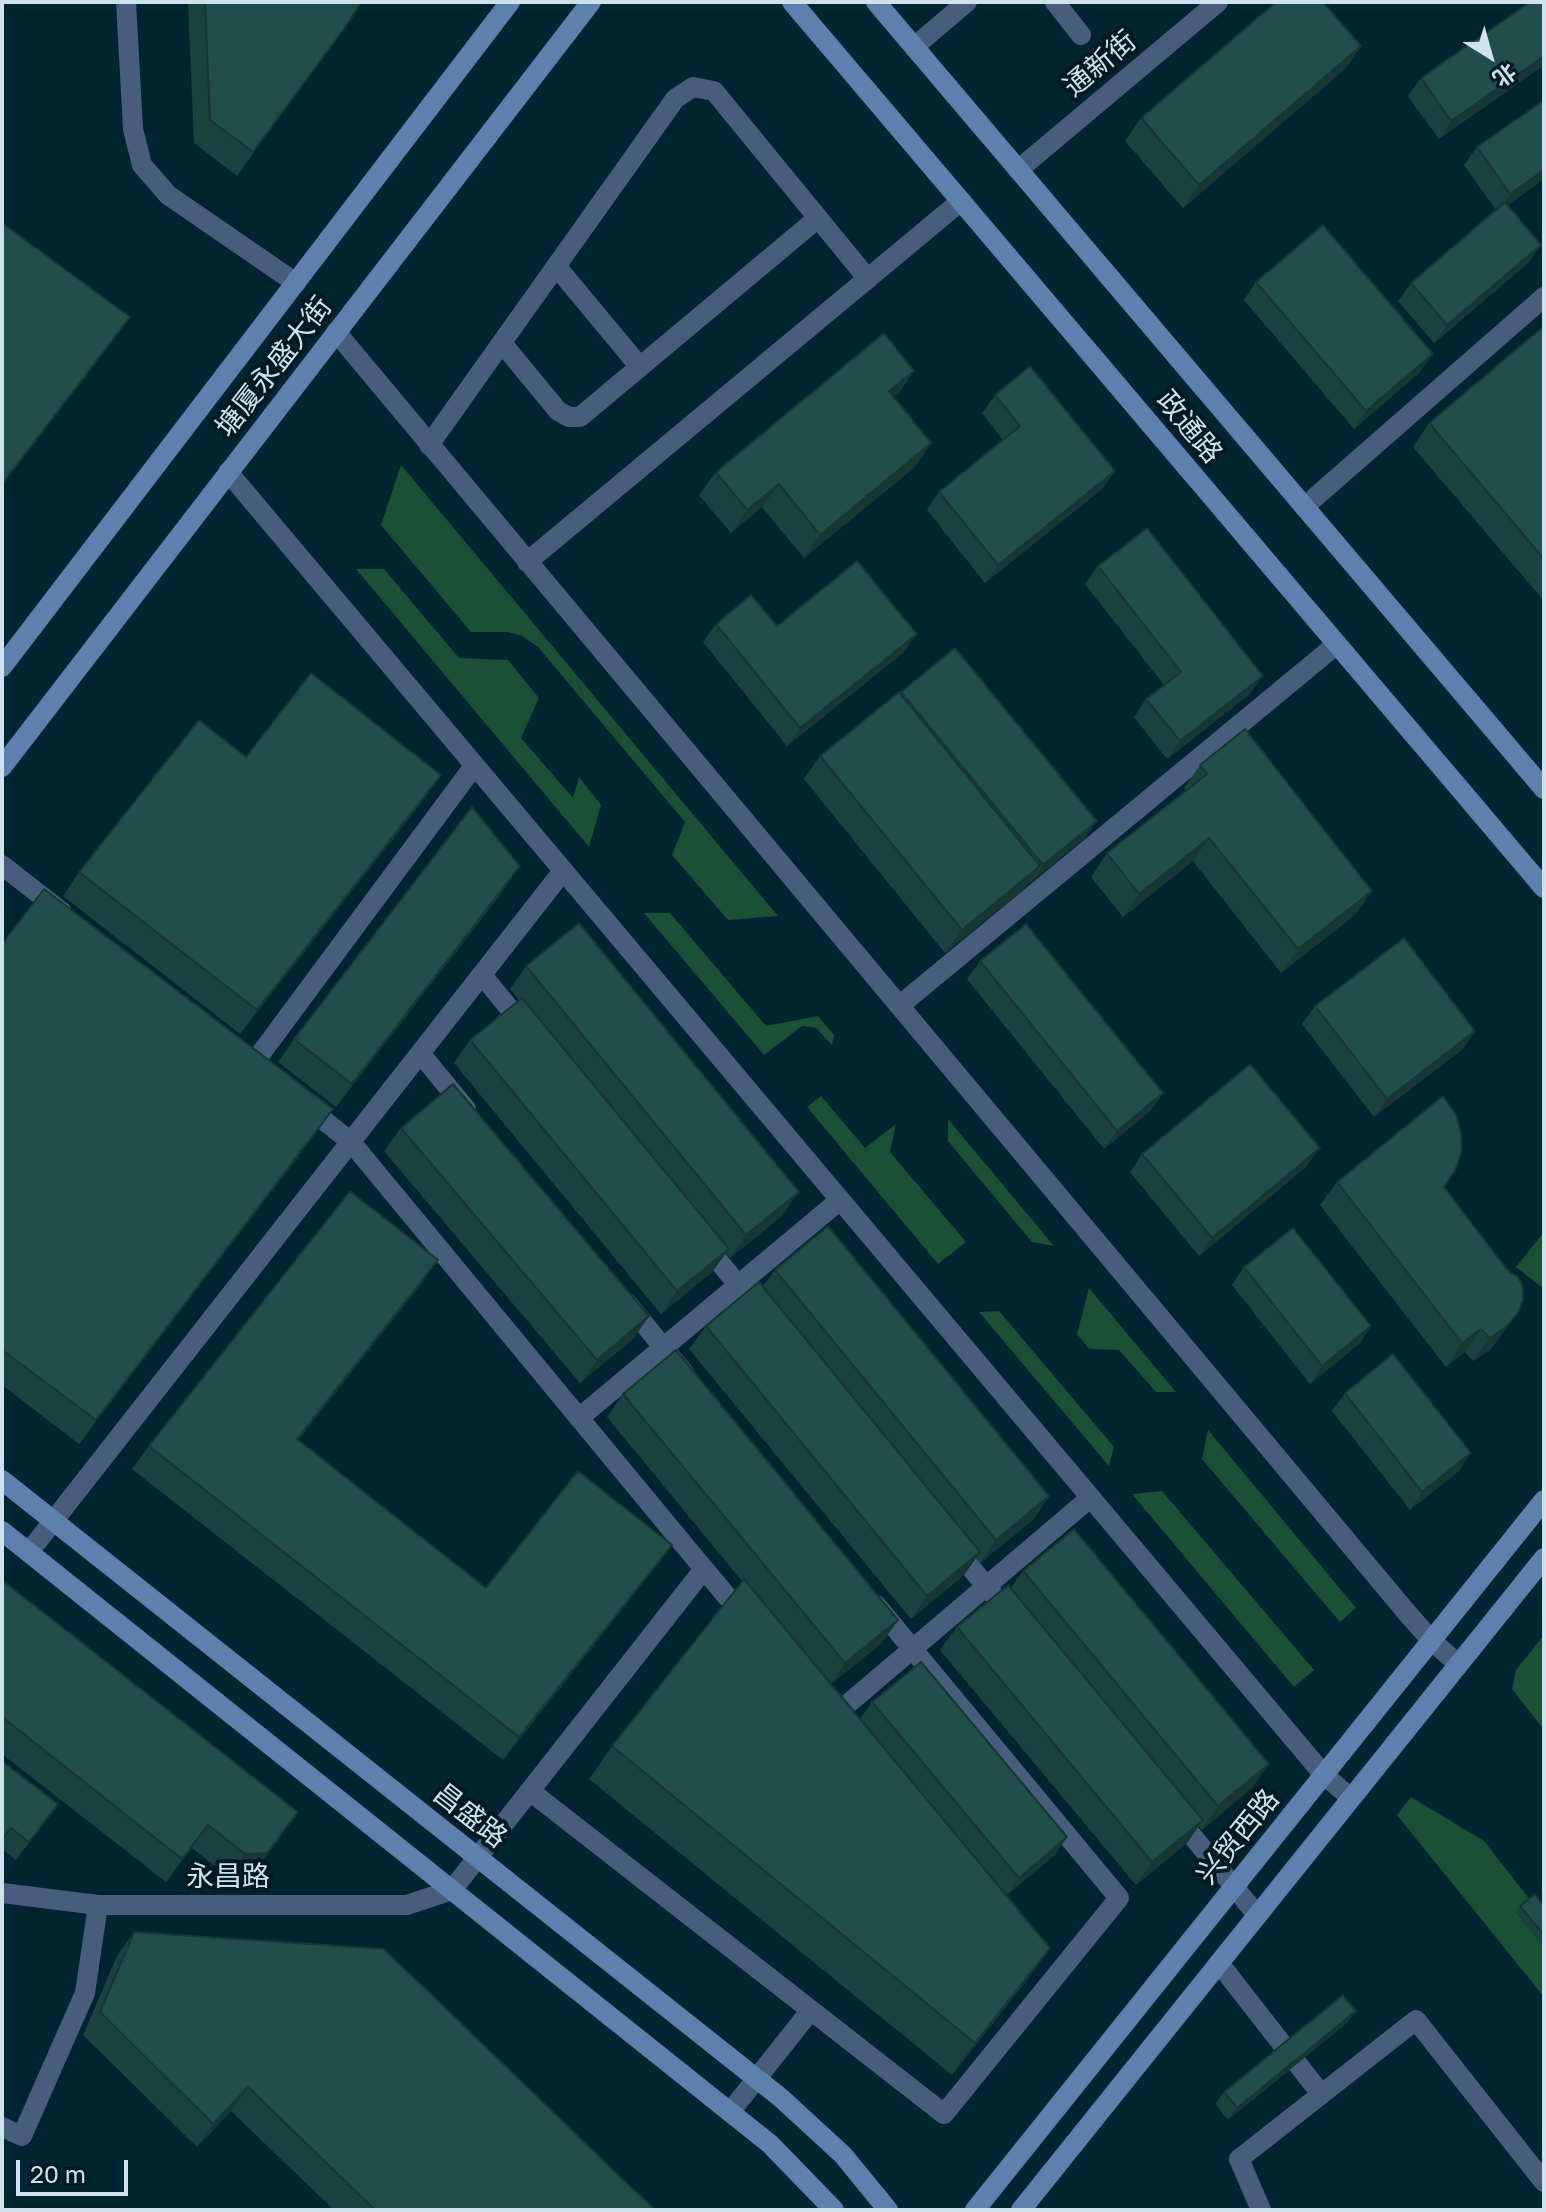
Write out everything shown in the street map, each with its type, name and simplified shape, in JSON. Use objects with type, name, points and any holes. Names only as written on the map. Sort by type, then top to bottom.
[{"type":"street","points":[[126,2],[133,129],[142,165],[168,195],[296,283]]},
{"type":"street","name":"塘厦永盛大街","points":[[2,667],[510,2]]},
{"type":"street","name":"塘厦永盛大街","points":[[2,767],[591,2]]},
{"type":"street","name":"政通路","points":[[792,2],[1544,888]]},
{"type":"street","name":"政通路","points":[[876,2],[1544,789]]},
{"type":"street","points":[[914,47],[967,2]]},
{"type":"street","points":[[1055,2],[1081,35]]},
{"type":"street","name":"通新街","points":[[1018,170],[1218,2]]},
{"type":"street","points":[[429,445],[675,99],[693,87],[714,91],[868,279]]},
{"type":"street","points":[[527,562],[961,201]]},
{"type":"street","points":[[502,343],[558,411],[569,417],[580,417],[818,218]]},
{"type":"street","points":[[556,266],[640,367]]},
{"type":"street","points":[[1304,507],[1544,297]]},
{"type":"street","points":[[336,332],[1431,1640],[1458,1664]]},
{"type":"street","points":[[228,472],[1324,1775],[1351,1798]]},
{"type":"street","points":[[899,1006],[1337,644]]},
{"type":"street","points":[[253,1064],[474,766]]},
{"type":"street","points":[[2,865],[72,920]]},
{"type":"street","points":[[29,1552],[563,871]]},
{"type":"street","points":[[482,975],[541,1047]]},
{"type":"street","points":[[420,1053],[481,1127]]},
{"type":"street","points":[[290,1093],[351,1142],[762,1639]]},
{"type":"street","points":[[579,1418],[840,1200]]},
{"type":"street","points":[[689,1226],[778,1334]]},
{"type":"street","points":[[613,1286],[694,1384]]},
{"type":"street","name":"昌盛路","points":[[2,1480],[756,2079],[843,2155],[888,2210]]},
{"type":"street","points":[[829,1720],[1090,1498]]},
{"type":"street","name":"兴贸西路","points":[[975,2210],[1544,1500]]},
{"type":"street","points":[[937,1526],[1026,1635]]},
{"type":"street","points":[[2,1531],[770,2144],[834,2210]]},
{"type":"street","points":[[1021,2210],[1544,1558]]},
{"type":"street","points":[[452,1890],[704,1569]]},
{"type":"street","points":[[530,1791],[944,2114],[1044,1979],[1119,1898],[863,1589]]},
{"type":"street","points":[[1166,1804],[1257,1915]]},
{"type":"street","name":"永昌路","points":[[2,1893],[98,1905],[407,1905],[452,1890]]},
{"type":"street","points":[[2,2127],[22,2136],[85,1993],[98,1905]]},
{"type":"street","points":[[1219,1963],[1321,2094]]},
{"type":"street","points":[[730,2112],[811,2010]]},
{"type":"street","points":[[1261,2210],[1239,2159],[1416,2020],[1544,2182]]},
{"type":"green space","points":[[401,465],[778,916],[728,920],[672,855],[685,822],[538,647],[522,636],[508,632],[471,632],[381,525]]},
{"type":"green space","points":[[356,569],[384,569],[459,658],[508,660],[539,698],[521,738],[573,798],[579,777],[601,805],[589,847]]},
{"type":"green space","points":[[644,913],[670,913],[766,1026],[818,1016],[834,1035],[832,1045],[816,1028],[802,1026],[764,1055]]},
{"type":"green space","points":[[821,1096],[865,1148],[896,1124],[890,1152],[966,1242],[938,1264],[807,1107]]},
{"type":"green space","points":[[948,1119],[1054,1246],[1032,1242],[948,1141]]},
{"type":"green space","points":[[1544,1232],[1544,1289],[1516,1267]]},
{"type":"green space","points":[[1089,1288],[1176,1392],[1156,1392],[1119,1350],[1089,1349],[1077,1334]]},
{"type":"green space","points":[[999,1311],[1114,1447],[1109,1466],[979,1312]]},
{"type":"green space","points":[[1208,1430],[1356,1608],[1340,1622],[1202,1459]]},
{"type":"green space","points":[[1162,1491],[1314,1670],[1294,1687],[1132,1494]]},
{"type":"green space","points":[[1544,1635],[1544,1730],[1512,1689],[1516,1670]]},
{"type":"green space","points":[[1411,1797],[1484,1841],[1531,1901],[1516,1912],[1544,1947],[1544,1997],[1397,1815]]},
{"type":"building","points":[[205,2],[361,2],[253,152],[210,120]]},
{"type":"building","points":[[1276,2],[1323,2],[1361,46],[1199,185],[1141,118]]},
{"type":"building","points":[[1530,2],[1544,2],[1544,56],[1451,121],[1421,78]]},
{"type":"building","points":[[1544,100],[1544,170],[1510,194],[1477,147]]},
{"type":"building","points":[[1505,202],[1541,245],[1447,325],[1411,283]]},
{"type":"building","points":[[2,223],[130,317],[2,484]]},
{"type":"building","points":[[1323,225],[1433,354],[1366,411],[1256,282]]},
{"type":"building","points":[[1544,326],[1544,559],[1429,423]]},
{"type":"building","points":[[884,333],[914,371],[889,391],[931,443],[820,535],[779,484],[747,510],[716,472]]},
{"type":"building","points":[[1030,366],[1115,471],[998,565],[939,492],[1020,426],[995,395]]},
{"type":"building","points":[[1147,528],[1263,676],[1180,741],[1146,699],[1181,672],[1098,566]]},
{"type":"building","points":[[857,561],[917,634],[800,728],[716,624],[751,595],[777,626]]},
{"type":"building","points":[[955,648],[1097,821],[1043,865],[901,692]]},
{"type":"building","points":[[311,673],[441,775],[257,1010],[79,872],[199,720],[246,757]]},
{"type":"building","points":[[899,692],[1040,866],[962,930],[820,756]]},
{"type":"building","points":[[1245,729],[1372,891],[1298,949],[1209,838],[1139,894],[1107,853],[1207,774],[1200,765]]},
{"type":"building","points":[[472,807],[520,866],[352,1084],[294,1039]]},
{"type":"building","points":[[44,889],[333,1109],[96,1420],[2,1350],[2,944]]},
{"type":"building","points":[[579,923],[799,1192],[746,1235],[526,966]]},
{"type":"building","points":[[1026,924],[1163,1093],[1117,1131],[980,961]]},
{"type":"building","points":[[1404,938],[1475,1031],[1387,1099],[1315,1006]]},
{"type":"building","points":[[522,998],[729,1249],[677,1291],[470,1040]]},
{"type":"building","points":[[1250,1064],[1320,1148],[1212,1238],[1142,1154]]},
{"type":"building","points":[[453,1084],[649,1316],[597,1360],[401,1128]]},
{"type":"building","points":[[1443,1096],[1456,1115],[1462,1150],[1455,1171],[1444,1187],[1523,1287],[1523,1300],[1518,1313],[1506,1327],[1490,1338],[1481,1329],[1462,1343],[1337,1182]]},
{"type":"building","points":[[350,1191],[438,1260],[297,1439],[486,1588],[578,1471],[672,1545],[519,1737],[149,1446]]},
{"type":"building","points":[[828,1226],[1049,1496],[996,1540],[775,1270]]},
{"type":"building","points":[[1293,1228],[1371,1326],[1322,1366],[1244,1267]]},
{"type":"building","points":[[759,1282],[980,1552],[927,1596],[706,1326]]},
{"type":"building","points":[[676,1350],[898,1620],[845,1663],[623,1394]]},
{"type":"building","points":[[1393,1354],[1471,1453],[1422,1492],[1345,1393]]},
{"type":"building","points":[[1074,1529],[1269,1764],[1218,1806],[1023,1571]]},
{"type":"building","points":[[744,1579],[1050,1948],[975,2043],[612,1746]]},
{"type":"building","points":[[2,1580],[298,1812],[267,1853],[245,1854],[208,1825],[182,1859],[2,1717]]},
{"type":"building","points":[[1008,1585],[1203,1820],[1152,1862],[957,1627]]},
{"type":"building","points":[[921,1662],[1067,1837],[1019,1878],[872,1702]]},
{"type":"building","points":[[2,1761],[58,1804],[29,1842],[11,1828],[2,1839]]},
{"type":"building","points":[[1535,1894],[1544,1906],[1544,1935],[1520,1906]]},
{"type":"building","points":[[134,1932],[384,1949],[655,2210],[375,2210],[248,2087],[213,2124],[100,2012]]},
{"type":"building","points":[[1343,1995],[1356,2011],[1237,2108],[1224,2092]]}]
